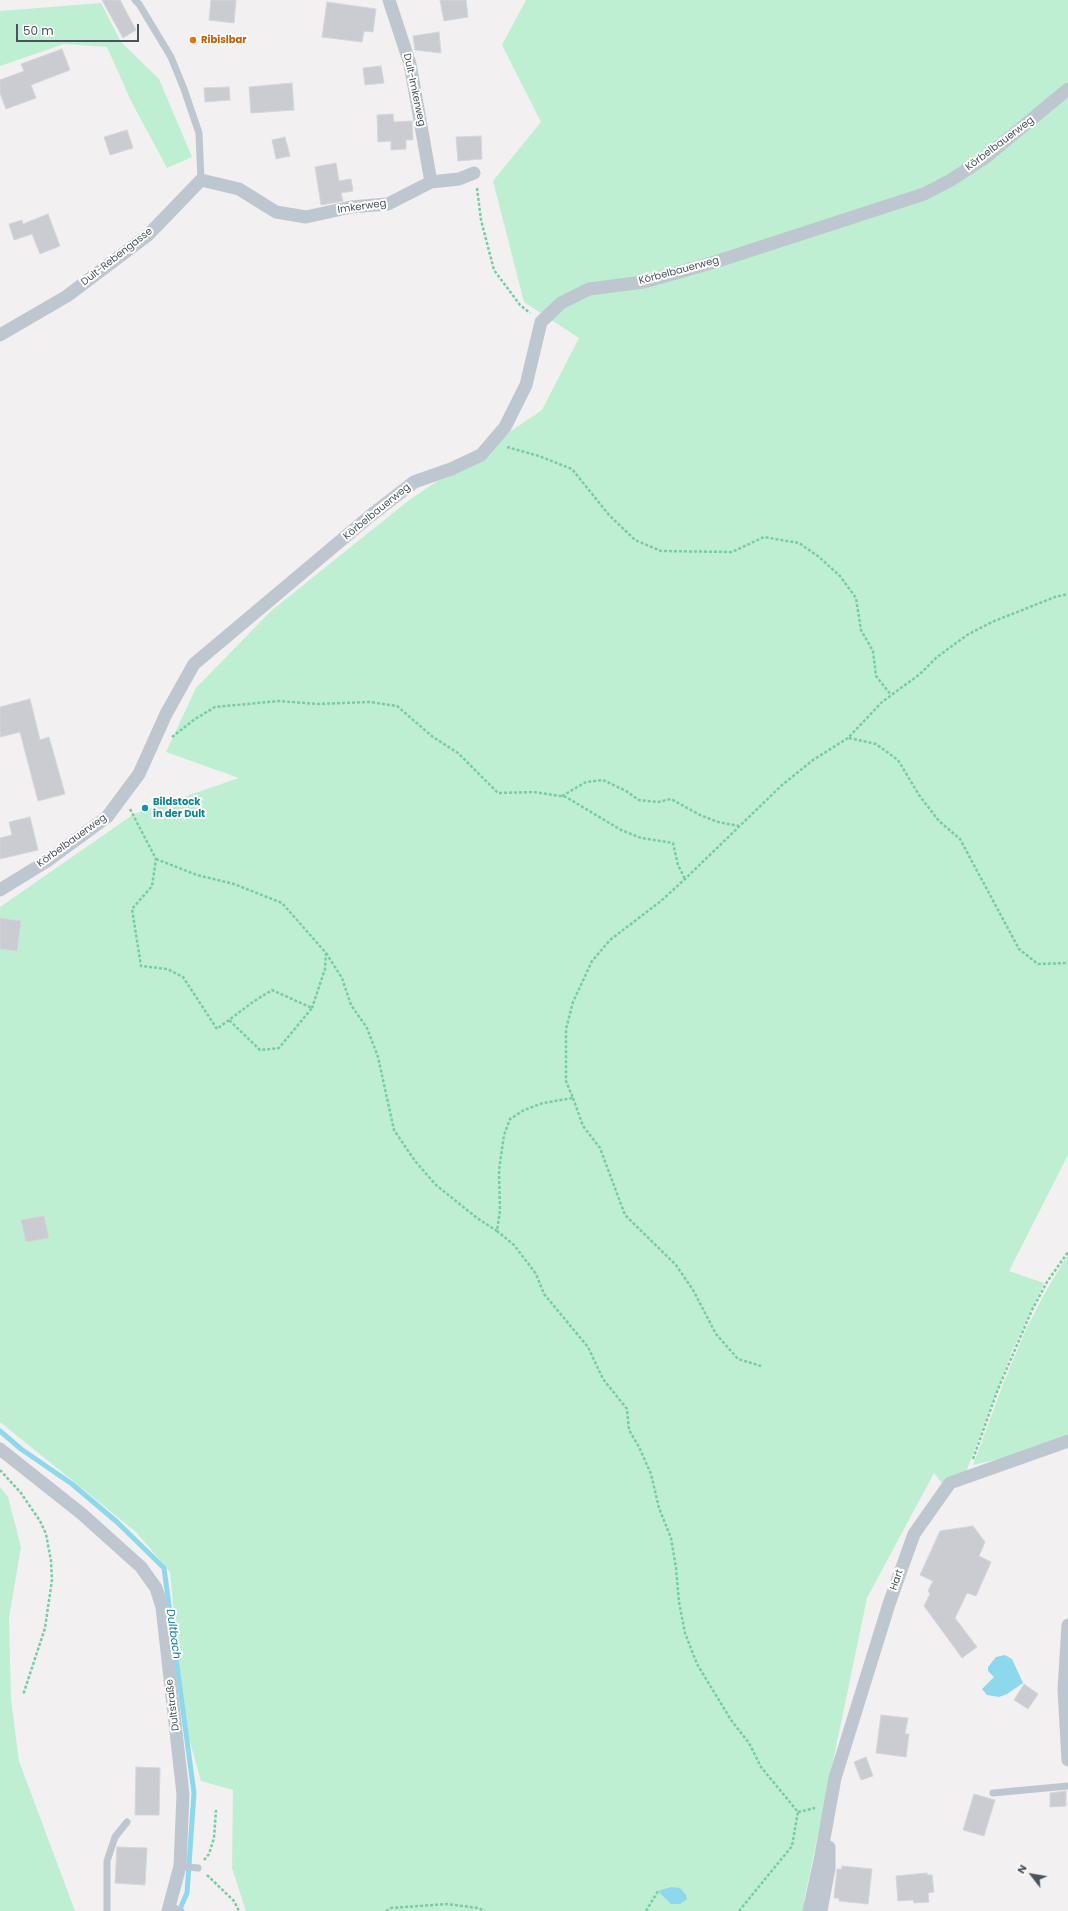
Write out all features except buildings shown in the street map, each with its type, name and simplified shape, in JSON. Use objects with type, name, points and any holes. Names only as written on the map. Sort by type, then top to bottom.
[{"type":"street","name":"Dult-Imkerweg","points":[[389,0],[410,64],[431,182]]},
{"type":"street","name":"Körbelbauerweg","points":[[0,890],[47,861],[107,817],[139,774],[166,714],[194,664],[370,516],[414,482],[451,469],[481,455],[504,427],[526,384],[541,322],[562,303],[588,289],[644,282],[715,262],[924,194],[951,180],[986,157],[1068,89]]},
{"type":"street","name":"Imkerweg","points":[[201,180],[239,189],[276,212],[306,217],[351,206],[388,204],[431,182],[459,179],[474,173]]},
{"type":"street","name":"Dult-Rebengasse","points":[[0,335],[67,296],[148,235],[201,180]]},
{"type":"street","name":"Hart","points":[[809,1911],[837,1771],[889,1604],[914,1534],[950,1482],[1068,1441]]},
{"type":"street","name":"Dultstraße","points":[[0,1449],[82,1514],[141,1567],[156,1588],[162,1607],[183,1794],[183,1866],[174,1909]]},
{"type":"street","points":[[1068,1625],[1064,1690],[1068,1760]]},
{"type":"street","name":"Hart","points":[[821,1911],[829,1868],[830,1807]]},
{"type":"lane","points":[[135,0],[139,4],[171,57],[184,89],[199,133],[201,180]]},
{"type":"lane","points":[[993,1793],[1068,1786]]},
{"type":"lane","points":[[107,1911],[108,1862],[115,1837],[127,1822]]},
{"type":"lane","points":[[183,1866],[198,1868]]},
{"type":"path","points":[[474,173],[481,220],[494,270],[520,305],[541,322]]},
{"type":"path","points":[[491,444],[539,456],[572,470],[609,514],[635,540],[662,551],[732,552],[764,537],[798,543],[819,557],[840,576],[856,598],[861,630],[874,651],[876,676],[891,694]]},
{"type":"path","points":[[761,1366],[738,1359],[716,1334],[693,1290],[676,1265],[625,1215],[609,1176],[600,1148],[583,1126],[566,1081],[566,1028],[573,1002],[592,961],[610,940],[660,901],[782,785],[813,760],[848,738],[891,694],[920,674],[937,658],[967,635],[992,622],[1054,597],[1068,594]]},
{"type":"path","points":[[150,751],[173,737],[195,719],[215,707],[278,701],[317,704],[370,702],[397,706],[433,737],[458,753],[498,793],[534,792],[566,797],[621,830],[640,838],[673,843],[678,865],[685,878]]},
{"type":"path","points":[[848,738],[876,744],[898,760],[920,795],[939,821],[960,839],[1019,949],[1038,964],[1068,963]]},
{"type":"path","points":[[561,797],[586,782],[602,780],[626,790],[639,800],[658,802],[671,799],[700,815],[718,822],[739,826]]},
{"type":"path","points":[[107,817],[129,807],[156,859],[152,886],[132,909],[141,966],[167,968],[183,976],[217,1028],[272,990],[312,1008]]},
{"type":"path","points":[[156,859],[197,875],[234,884],[282,902],[326,952],[342,978],[351,1005],[367,1028],[378,1057],[394,1130],[415,1161],[436,1185],[514,1245],[536,1274],[544,1294],[588,1347],[603,1379],[627,1409],[629,1430],[639,1447],[651,1474],[659,1508],[671,1538],[676,1568],[679,1602],[685,1633],[697,1664],[731,1720],[749,1743],[761,1767],[798,1812],[792,1846],[739,1911]]},
{"type":"path","points":[[229,1020],[260,1050],[279,1048],[312,1008],[325,969],[326,952]]},
{"type":"path","points":[[497,1231],[500,1210],[498,1194],[500,1153],[504,1135],[510,1119],[524,1110],[543,1103],[573,1098]]},
{"type":"path","points":[[967,1477],[990,1410],[1032,1310],[1047,1282],[1068,1252]]},
{"type":"path","points":[[0,1470],[21,1492],[40,1521],[46,1534],[51,1561],[52,1580],[45,1628],[23,1696]]},
{"type":"path","points":[[198,1868],[209,1854],[214,1838],[216,1810]]},
{"type":"path","points":[[213,1879],[234,1901],[239,1911]]},
{"type":"path","points":[[646,1911],[658,1891]]},
{"type":"path","points":[[386,1911],[390,1908],[447,1904],[478,1908],[485,1911]]},
{"type":"green space","points":[[526,0],[1068,0],[1068,1155],[1009,1271],[1044,1283],[1012,1351],[965,1475],[944,1486],[934,1473],[867,1598],[804,1901],[804,1911],[246,1911],[232,1868],[233,1790],[201,1781],[185,1724],[170,1572],[136,1532],[0,1422],[0,907],[134,814],[239,778],[166,752],[196,688],[271,611],[408,501],[542,410],[579,338],[524,302],[493,181],[541,122],[502,45]]},
{"type":"green space","points":[[101,3],[121,42],[159,79],[192,157],[167,168],[131,101],[107,47],[64,44],[0,66],[0,11]]},
{"type":"green space","points":[[1068,1254],[1068,1437],[1025,1453],[973,1465],[1003,1384],[1026,1329]]},
{"type":"green space","points":[[0,1487],[8,1497],[21,1547],[9,1618],[11,1699],[19,1761],[75,1911],[0,1911]]},
{"type":"water","points":[[1005,1655],[1012,1659],[1023,1683],[1007,1694],[999,1697],[987,1695],[982,1689],[994,1677],[988,1671],[988,1667],[996,1657]]},
{"type":"water","points":[[671,1887],[680,1888],[686,1895],[687,1899],[680,1904],[671,1904],[658,1891]]},
{"type":"waterway","name":"Dultbach","points":[[0,1431],[21,1449],[72,1484],[117,1522],[164,1568],[194,1793],[187,1893],[179,1911]]},
{"type":"place","name":"Ribislbar","points":[[193,40]]},
{"type":"place","name":"Bildstock in der Dult","points":[[145,808]]}]
